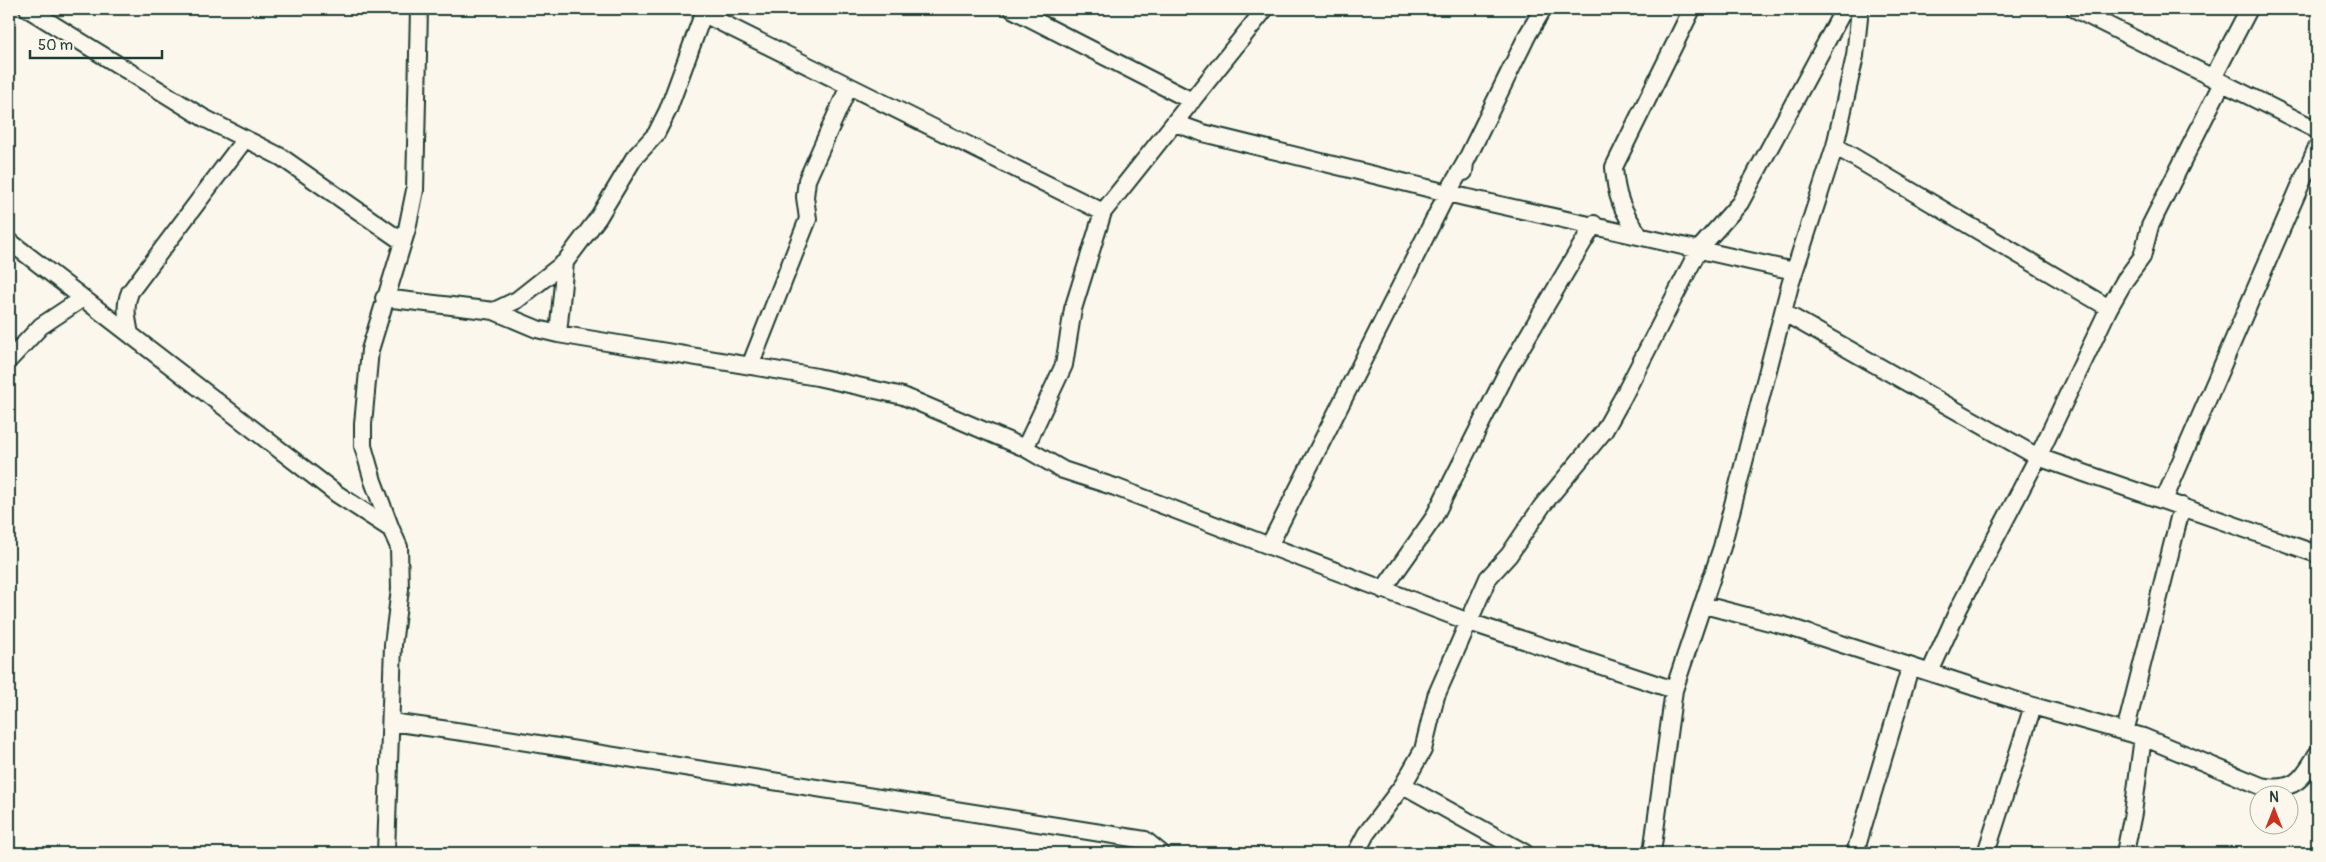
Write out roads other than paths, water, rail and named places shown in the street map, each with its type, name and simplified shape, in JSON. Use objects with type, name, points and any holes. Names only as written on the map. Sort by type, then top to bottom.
[{"type":"street","points":[[28,9],[204,118],[281,158],[403,242]]},
{"type":"street","points":[[386,853],[393,645],[400,588],[399,547],[390,529],[373,481],[363,446],[363,424],[370,350],[384,298],[403,242],[415,190],[419,9]]},
{"type":"street","points":[[1012,9],[1192,101]]},
{"type":"street","points":[[1025,448],[1064,365],[1073,309],[1103,212],[1164,133],[1175,123],[1265,9]]},
{"type":"street","points":[[1269,546],[1448,192],[1465,163],[1528,34],[1543,9]]},
{"type":"street","points":[[1639,235],[1623,211],[1616,192],[1614,167],[1692,9]]},
{"type":"street","points":[[1356,853],[1366,834],[1403,785],[1423,750],[1436,696],[1488,578],[1509,555],[1542,506],[1604,430],[1699,249],[1740,203],[1844,9]]},
{"type":"street","points":[[1652,853],[1674,690],[1704,605],[1722,546],[1794,271],[1835,146],[1855,56],[1860,9]]},
{"type":"street","points":[[2075,9],[2317,130]]},
{"type":"street","points":[[1930,672],[1959,608],[2038,457],[2109,308],[2125,280],[2142,257],[2150,226],[2218,81],[2249,9]]},
{"type":"street","points":[[494,311],[517,300],[565,262],[598,218],[634,158],[656,134],[668,110],[705,11],[849,86],[1103,212]]},
{"type":"street","points":[[750,366],[808,219],[807,180],[849,86]]},
{"type":"street","points":[[1175,123],[1203,133],[1464,196],[1594,224],[1794,271]]},
{"type":"street","points":[[130,334],[126,311],[130,292],[245,139]]},
{"type":"street","points":[[1835,146],[2109,308]]},
{"type":"street","points":[[2164,500],[2317,148]]},
{"type":"street","points":[[1464,196],[1465,163]]},
{"type":"street","points":[[1383,590],[1433,519],[1509,368],[1594,224]]},
{"type":"street","points":[[9,241],[337,494],[390,529]]},
{"type":"street","points":[[558,334],[565,262]]},
{"type":"street","points":[[9,360],[41,326],[83,298]]},
{"type":"street","points":[[384,298],[494,311],[536,329],[558,334],[817,377],[903,396],[1025,448],[1063,470],[1115,487],[1469,622],[1674,690]]},
{"type":"street","points":[[1783,312],[2038,457],[2317,554]]},
{"type":"street","points":[[2125,732],[2182,506]]},
{"type":"street","points":[[1704,605],[1788,627],[1910,668],[1930,672],[2033,706],[2143,737],[2261,786],[2276,789],[2292,786],[2306,773],[2317,754]]},
{"type":"street","points":[[1855,853],[1910,668]]},
{"type":"street","points":[[1986,853],[2033,706]]},
{"type":"street","points":[[391,722],[606,754],[1145,840],[1161,853]]},
{"type":"street","points":[[2126,853],[2143,737]]},
{"type":"street","points":[[1403,785],[1525,853]]}]
